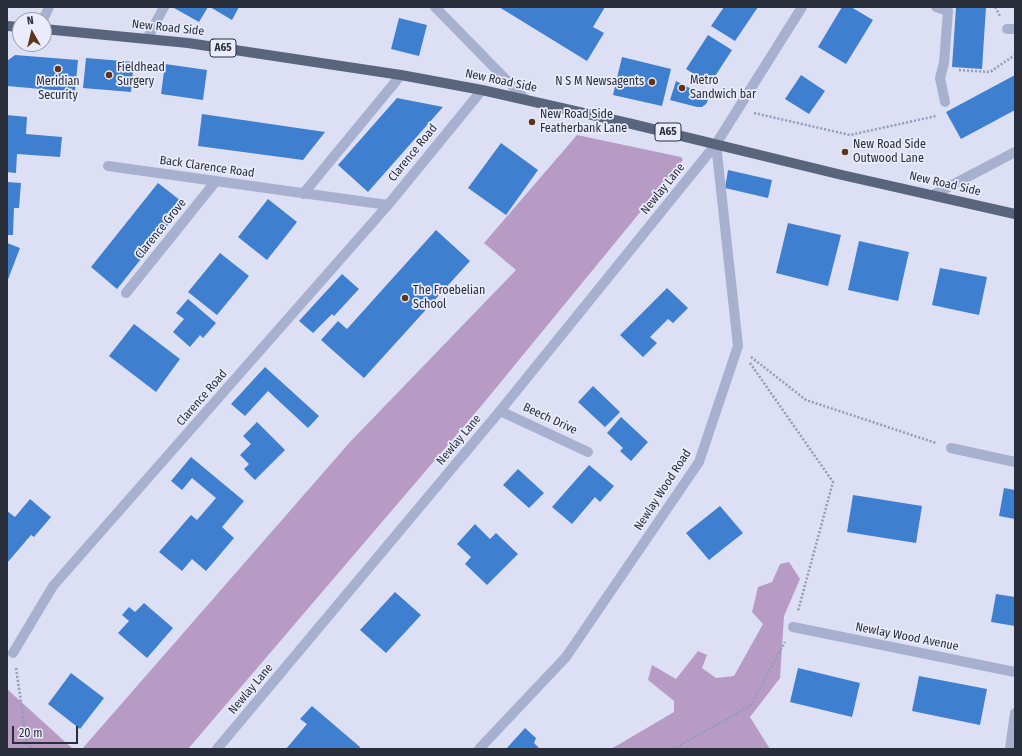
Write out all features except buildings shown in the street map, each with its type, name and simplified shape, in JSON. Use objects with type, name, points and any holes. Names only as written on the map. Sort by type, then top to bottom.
[{"type":"main road","name":"New Road Side","points":[[52,30],[188,43],[401,75],[482,90],[1015,214]]},
{"type":"street","points":[[147,39],[164,7]]},
{"type":"street","points":[[436,7],[526,100]]},
{"type":"street","name":"Newlay Lane","points":[[217,749],[500,411],[716,144],[802,7]]},
{"type":"street","points":[[936,7],[948,11],[940,78],[945,102]]},
{"type":"street","points":[[303,194],[401,75]]},
{"type":"street","name":"Clarence Road","points":[[13,653],[53,586],[388,205],[482,90]]},
{"type":"street","name":"Newlay Wood Road","points":[[479,749],[566,657],[699,462],[738,346],[716,144]]},
{"type":"street","points":[[933,195],[1015,152]]},
{"type":"street","name":"Back Clarence Road","points":[[108,166],[388,205]]},
{"type":"street","name":"Clarence Grove","points":[[126,293],[216,181]]},
{"type":"street","name":"Beech Drive","points":[[500,411],[588,452]]},
{"type":"street","points":[[951,448],[1015,462]]},
{"type":"street","name":"Newlay Wood Avenue","points":[[793,627],[1015,672]]},
{"type":"street","points":[[1010,749],[1015,713]]},
{"type":"path","points":[[942,69],[990,72],[1015,55]]},
{"type":"path","points":[[738,109],[850,135],[940,115],[945,102]]},
{"type":"path","points":[[738,346],[806,400],[951,448]]},
{"type":"path","points":[[673,749],[750,706],[793,627],[833,482],[738,346]]},
{"type":"path","points":[[13,653],[27,743],[32,749]]},
{"type":"shaded area","points":[[577,135],[681,157],[683,160],[482,405],[188,749],[82,749],[350,442],[516,270],[484,243]]},
{"type":"shaded area","points":[[789,562],[800,579],[784,616],[780,678],[750,717],[770,749],[611,749],[674,712],[674,701],[648,680],[652,665],[676,679],[698,651],[707,655],[702,668],[716,678],[734,676],[763,624],[752,612],[758,587],[772,582],[780,564]]},
{"type":"shaded area","points":[[7,689],[73,749],[7,749]]},
{"type":"place","name":"Meridian Security","points":[[58,69]]},
{"type":"place","name":"Fieldhead Surgery","points":[[109,75]]},
{"type":"place","name":"N S M Newsagents","points":[[652,82]]},
{"type":"place","name":"Metro Sandwich bar","points":[[682,88]]},
{"type":"place","name":"New Road Side Featherbank Lane","points":[[532,122]]},
{"type":"place","name":"New Road Side Outwood Lane","points":[[845,152]]},
{"type":"place","name":"The Froebelian School","points":[[405,298]]}]
